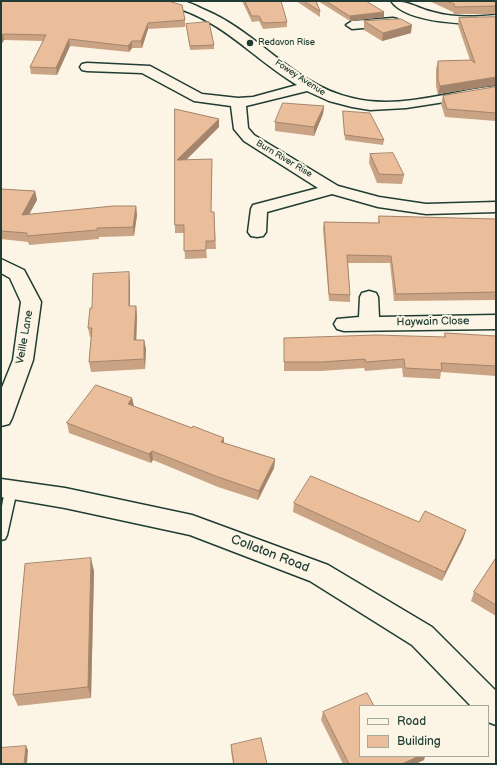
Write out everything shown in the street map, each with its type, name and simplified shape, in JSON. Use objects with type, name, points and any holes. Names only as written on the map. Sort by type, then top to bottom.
[{"type":"street","name":"Fowey Avenue","points":[[167,1],[174,2],[213,18],[309,86],[323,94],[353,103],[398,106],[475,92],[496,90]]},
{"type":"street","points":[[397,1],[428,15],[463,21],[496,19]]},
{"type":"street","points":[[352,25],[408,21],[428,15]]},
{"type":"street","points":[[87,67],[145,69],[199,98],[238,102],[253,101],[309,86]]},
{"type":"street","name":"Burn River Rise","points":[[238,102],[241,129],[249,138],[332,189],[378,202],[426,209],[496,207]]},
{"type":"street","name":"Burn River Rise","points":[[257,232],[259,209],[332,189]]},
{"type":"street","name":"Veille Lane","points":[[1,266],[17,274],[31,302],[23,360],[1,418]]},
{"type":"street","points":[[369,297],[369,323]]},
{"type":"street","name":"Haywain Close","points":[[344,324],[496,322]]},
{"type":"street","name":"Collaton Road","points":[[6,489],[65,498],[192,525],[319,573],[422,636],[496,711]]},
{"type":"lane","points":[[1,535],[6,489]]},
{"type":"building","points":[[1,1],[168,1],[182,5],[185,20],[148,23],[141,41],[132,41],[128,46],[69,39],[56,68],[30,67],[46,35],[3,34],[1,37]]},
{"type":"building","points":[[245,1],[281,1],[287,22],[263,23],[259,16],[252,16]]},
{"type":"building","points":[[304,1],[316,1],[320,11]]},
{"type":"building","points":[[326,1],[366,1],[384,12],[350,16]]},
{"type":"building","points":[[446,1],[496,1],[496,6],[455,7],[454,4]]},
{"type":"building","points":[[496,17],[496,77],[440,86],[438,80],[438,61],[471,60],[475,63],[459,18]]},
{"type":"building","points":[[401,19],[412,25],[383,33],[364,21]]},
{"type":"building","points":[[209,22],[214,45],[190,46],[186,24]]},
{"type":"building","points":[[496,87],[496,113],[447,109],[443,96]]},
{"type":"building","points":[[283,103],[324,106],[314,127],[275,122]]},
{"type":"building","points":[[175,109],[219,119],[177,160],[212,159],[211,212],[214,212],[215,241],[206,241],[206,250],[184,251],[184,225],[175,225]]},
{"type":"building","points":[[343,111],[370,113],[384,140],[345,135]]},
{"type":"building","points":[[393,153],[404,175],[379,174],[370,154]]},
{"type":"building","points":[[1,189],[35,191],[22,215],[113,206],[136,206],[133,227],[97,228],[97,230],[27,236],[27,233],[1,231]]},
{"type":"building","points":[[379,216],[496,219],[496,292],[396,294],[391,256],[347,255],[350,295],[329,294],[324,222],[379,223]]},
{"type":"building","points":[[129,272],[129,306],[136,306],[134,340],[144,340],[144,359],[89,362],[92,328],[88,328],[90,308],[92,308],[93,274]]},
{"type":"building","points":[[445,333],[496,336],[496,366],[441,363],[442,370],[405,368],[404,359],[366,362],[365,359],[322,362],[284,362],[284,338],[376,335],[445,337]]},
{"type":"building","points":[[96,385],[132,398],[128,404],[192,428],[193,426],[224,438],[221,442],[275,459],[259,491],[218,477],[152,451],[149,454],[67,423]]},
{"type":"building","points":[[311,476],[419,522],[425,511],[466,530],[445,572],[294,503]]},
{"type":"building","points":[[91,558],[88,687],[13,695],[25,564]]},
{"type":"building","points":[[496,558],[496,605],[474,592]]},
{"type":"building","points":[[367,693],[373,705],[359,705],[359,757],[417,757],[402,764],[349,764],[323,712]]},
{"type":"building","points":[[261,738],[267,764],[234,764],[231,745]]},
{"type":"building","points":[[26,746],[24,764],[1,764],[1,748]]},
{"type":"place","name":"Redavon Rise","points":[[250,43]]}]
